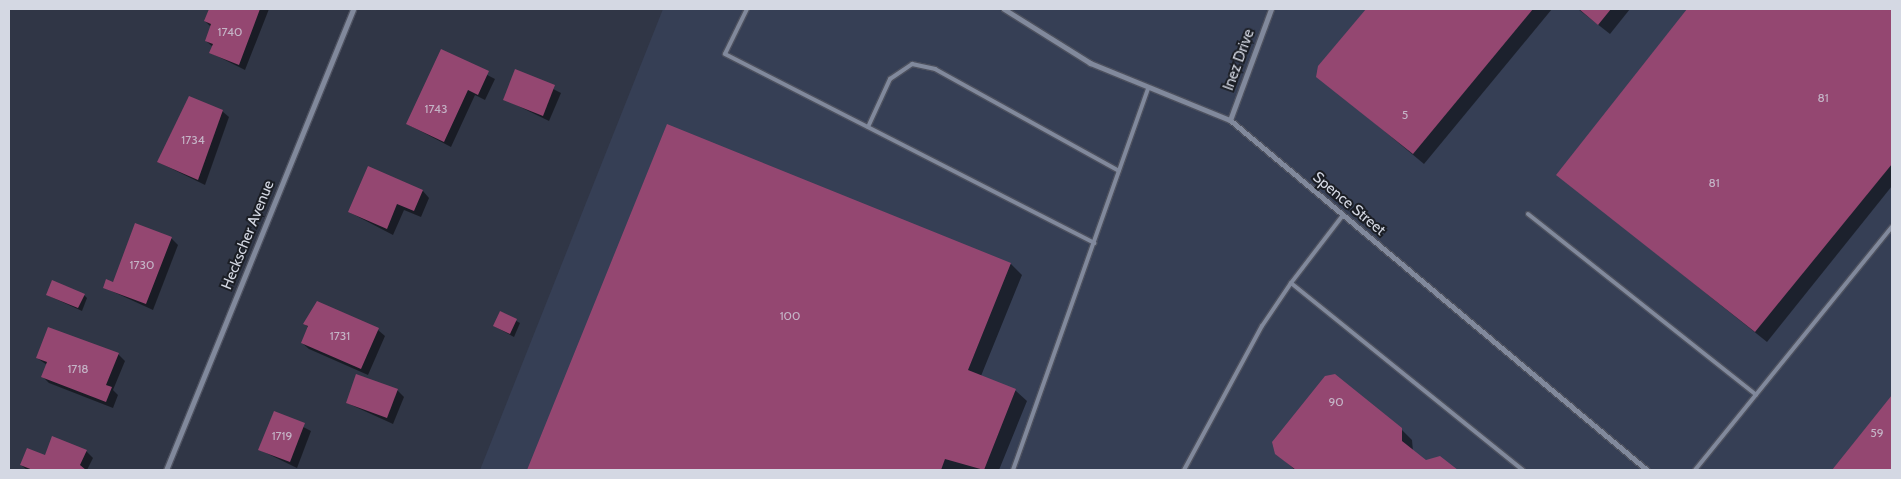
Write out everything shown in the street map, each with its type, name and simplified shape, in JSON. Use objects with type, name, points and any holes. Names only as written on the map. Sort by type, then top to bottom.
[{"type":"street","name":"Heckscher Avenue","points":[[166,470],[353,9]]},
{"type":"street","name":"Spence Street","points":[[1004,9],[1090,63],[1148,89],[1230,120],[1647,470]]},
{"type":"street","name":"Inez Drive","points":[[1230,120],[1271,9]]},
{"type":"lane","points":[[748,9],[725,54],[1094,243]]},
{"type":"lane","points":[[868,127],[890,79],[912,64],[935,69],[1119,171]]},
{"type":"lane","points":[[1013,470],[1148,89]]},
{"type":"lane","points":[[1528,214],[1756,395]]},
{"type":"lane","points":[[1184,470],[1262,326],[1291,283],[1343,215]]},
{"type":"lane","points":[[1695,470],[1892,227]]},
{"type":"lane","points":[[1291,283],[1523,470]]},
{"type":"shaded area","points":[[663,9],[1892,9],[1892,470],[480,470]]},
{"type":"building","points":[[209,9],[260,9],[239,65],[209,53],[213,44],[205,41],[211,24],[204,21]]},
{"type":"building","points":[[1366,9],[1533,9],[1413,154],[1316,77],[1318,66]]},
{"type":"building","points":[[1579,9],[1611,9],[1598,25]]},
{"type":"building","points":[[1687,9],[1892,9],[1892,164],[1755,332],[1556,175]]},
{"type":"building","points":[[441,49],[489,71],[478,95],[468,90],[444,142],[406,124]]},
{"type":"building","points":[[515,69],[555,85],[543,116],[503,100]]},
{"type":"building","points":[[189,96],[223,110],[198,180],[157,162]]},
{"type":"building","points":[[667,124],[1011,263],[968,370],[1016,389],[984,470],[945,459],[941,470],[527,470]]},
{"type":"building","points":[[368,166],[423,190],[414,211],[397,204],[387,229],[348,212]]},
{"type":"building","points":[[135,223],[172,237],[146,304],[103,288],[106,279],[113,282]]},
{"type":"building","points":[[52,280],[85,294],[78,308],[46,295]]},
{"type":"building","points":[[317,301],[379,328],[361,369],[301,343],[308,326],[303,324]]},
{"type":"building","points":[[500,311],[517,319],[510,334],[493,326]]},
{"type":"building","points":[[48,327],[119,353],[106,385],[112,387],[106,402],[41,377],[47,362],[36,358]]},
{"type":"building","points":[[356,374],[398,389],[387,418],[346,403]]},
{"type":"building","points":[[1335,374],[1402,428],[1402,441],[1426,460],[1440,456],[1458,470],[1296,470],[1275,454],[1272,442],[1325,376]]},
{"type":"building","points":[[1892,395],[1892,470],[1832,470]]},
{"type":"building","points":[[274,411],[305,423],[290,462],[258,450]]},
{"type":"building","points":[[52,436],[87,450],[80,465],[86,470],[33,470],[20,465],[27,448],[45,455]]}]
